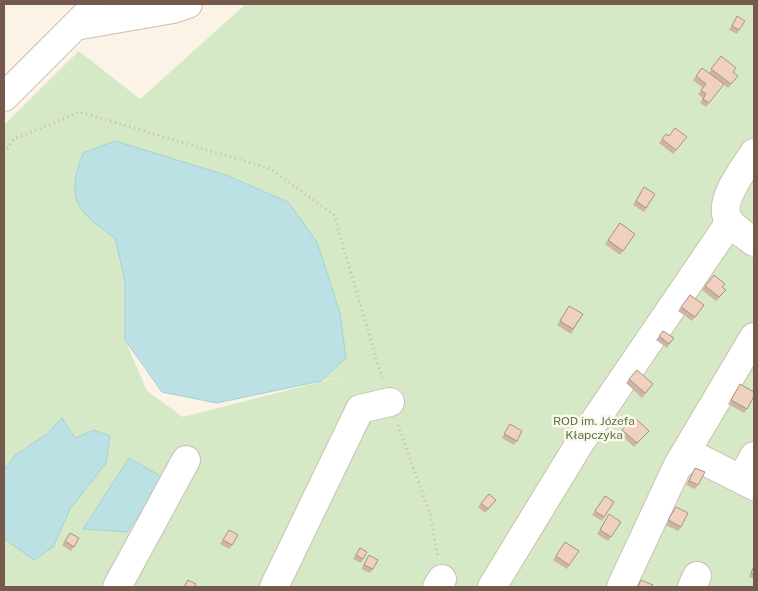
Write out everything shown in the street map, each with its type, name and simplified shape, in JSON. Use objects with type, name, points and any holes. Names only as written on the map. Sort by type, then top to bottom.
[{"type":"lane","points":[[4,97],[97,4]]},
{"type":"lane","points":[[76,26],[173,9],[188,4]]},
{"type":"lane","points":[[754,153],[727,199],[725,212],[730,222],[754,242]]},
{"type":"lane","points":[[492,587],[581,441],[730,222]]},
{"type":"lane","points":[[621,587],[678,465],[754,337]]},
{"type":"lane","points":[[274,587],[360,409],[390,402]]},
{"type":"lane","points":[[678,465],[693,455],[750,474]]},
{"type":"lane","points":[[117,587],[186,460]]},
{"type":"path","points":[[4,153],[14,140],[80,112],[271,168],[334,216],[390,402],[430,514],[440,583]]},
{"type":"green space","name":"ROD im. Józefa Kłapczyka","points":[[246,4],[754,4],[754,587],[4,587],[4,125],[79,51],[140,99]],"holes":[[[115,141],[226,175],[288,202],[346,358],[321,381],[347,375],[183,417],[147,391],[125,340],[125,281],[115,238]]]},
{"type":"water","points":[[115,141],[226,175],[288,202],[317,242],[340,313],[346,358],[321,381],[217,403],[162,392],[125,340],[125,281],[115,238],[83,212],[75,194],[75,183],[83,153]]},
{"type":"water","points":[[62,418],[75,438],[94,430],[110,436],[106,463],[70,509],[53,547],[34,560],[6,540],[4,536],[4,471],[14,456],[47,434]]},
{"type":"water","points":[[129,458],[164,478],[127,532],[83,529]]},
{"type":"building","points":[[737,16],[745,21],[739,30],[732,26]]},
{"type":"building","points":[[721,56],[736,68],[733,72],[738,76],[731,84],[711,69]]},
{"type":"building","points":[[702,68],[724,84],[709,103],[703,99],[706,94],[701,90],[706,84],[696,76]]},
{"type":"building","points":[[675,128],[687,137],[676,150],[662,139],[666,134],[669,136]]},
{"type":"building","points":[[644,187],[655,194],[646,208],[636,201]]},
{"type":"building","points":[[620,223],[635,234],[623,251],[608,240]]},
{"type":"building","points":[[714,275],[725,284],[722,287],[726,290],[719,297],[705,286]]},
{"type":"building","points":[[690,295],[704,305],[695,317],[681,307]]},
{"type":"building","points":[[569,306],[583,314],[573,329],[560,321]]},
{"type":"building","points":[[663,331],[674,338],[669,344],[659,336]]},
{"type":"building","points":[[637,370],[653,384],[645,393],[629,379]]},
{"type":"building","points":[[740,384],[754,392],[754,396],[747,409],[731,400]]},
{"type":"building","points":[[634,417],[649,431],[637,443],[622,430]]},
{"type":"building","points":[[510,424],[522,431],[517,441],[504,434]]},
{"type":"building","points":[[695,468],[705,472],[698,485],[689,481]]},
{"type":"building","points":[[489,494],[496,500],[488,509],[481,503]]},
{"type":"building","points":[[605,496],[614,502],[604,517],[595,511]]},
{"type":"building","points":[[676,507],[688,513],[681,527],[668,520]]},
{"type":"building","points":[[609,514],[621,522],[611,537],[600,530]]},
{"type":"building","points":[[229,530],[238,535],[232,545],[223,540]]},
{"type":"building","points":[[70,533],[79,538],[74,547],[65,541]]},
{"type":"building","points":[[565,542],[579,551],[569,565],[556,556]]},
{"type":"building","points":[[360,548],[367,552],[363,559],[356,555]]},
{"type":"building","points":[[369,555],[378,560],[373,569],[364,565]]},
{"type":"building","points":[[188,580],[196,584],[194,587],[184,587]]},
{"type":"building","points":[[641,580],[653,585],[652,587],[638,587]]}]
